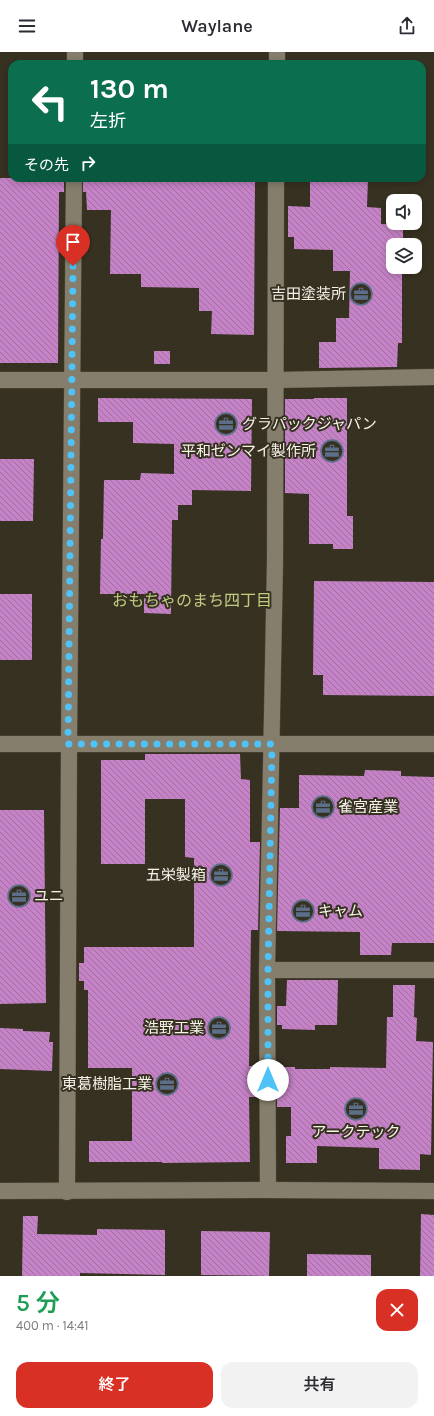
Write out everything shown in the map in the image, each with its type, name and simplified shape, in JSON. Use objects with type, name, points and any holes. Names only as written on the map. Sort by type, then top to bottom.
[{"type":"street","points":[[67,1192],[68,744],[74,182]]},
{"type":"street","points":[[268,1190],[268,970],[275,554],[276,182]]},
{"type":"street","points":[[0,380],[276,380],[434,377]]},
{"type":"street","points":[[0,744],[434,744]]},
{"type":"street","points":[[268,970],[434,970]]},
{"type":"street","points":[[0,1191],[434,1191]]},
{"type":"building","points":[[0,178],[8,178],[8,182],[64,182],[64,192],[59,192],[58,363],[0,363]]},
{"type":"building","points":[[83,182],[255,182],[254,335],[211,334],[212,311],[199,311],[199,288],[141,287],[141,274],[110,274],[111,210],[87,210],[86,192],[83,192]]},
{"type":"building","points":[[310,182],[368,182],[367,207],[381,208],[381,224],[386,224],[386,230],[403,230],[403,238],[386,238],[386,274],[402,274],[402,343],[398,343],[397,367],[319,368],[319,342],[336,342],[336,318],[349,318],[350,271],[333,271],[333,250],[294,249],[294,237],[288,237],[288,206],[310,207]]},
{"type":"building","points":[[154,351],[170,351],[170,364],[154,364]]},
{"type":"building","points":[[98,398],[252,399],[251,491],[192,490],[192,505],[178,505],[178,520],[172,520],[171,614],[144,613],[144,594],[100,594],[104,480],[140,480],[141,473],[174,474],[174,444],[133,443],[133,422],[98,422]]},
{"type":"building","points":[[347,398],[347,516],[353,516],[353,549],[333,549],[333,544],[309,544],[309,494],[285,493],[285,399]]},
{"type":"building","points":[[0,459],[34,459],[33,521],[0,521]]},
{"type":"building","points":[[314,581],[434,582],[434,696],[323,695],[323,675],[313,675]]},
{"type":"building","points":[[0,594],[32,594],[32,660],[0,660]]},
{"type":"building","points":[[145,754],[240,754],[241,779],[250,780],[250,842],[260,842],[258,930],[251,930],[249,1066],[258,1066],[258,1097],[249,1097],[250,1162],[89,1162],[89,1141],[132,1141],[132,1068],[88,1068],[88,990],[84,990],[84,981],[79,981],[79,963],[84,963],[84,947],[194,947],[194,858],[185,857],[185,799],[145,799],[145,864],[101,864],[101,760],[145,760]]},
{"type":"building","points":[[365,770],[401,771],[401,776],[434,777],[434,943],[392,943],[391,955],[360,955],[360,932],[277,931],[280,808],[299,808],[299,775],[364,776]]},
{"type":"building","points":[[0,810],[44,810],[46,1003],[0,1004]]},
{"type":"building","points":[[287,980],[338,980],[337,1025],[315,1025],[315,1030],[282,1029],[282,1025],[277,1025],[277,1006],[286,1006]]},
{"type":"building","points":[[393,985],[415,985],[414,1017],[417,1018],[416,1041],[433,1042],[431,1155],[420,1154],[420,1170],[379,1169],[379,1148],[317,1146],[317,1163],[286,1163],[286,1136],[291,1136],[291,1107],[277,1107],[277,1067],[295,1067],[295,1069],[330,1069],[330,1067],[386,1068],[387,1017],[393,1017]]},
{"type":"building","points":[[0,1028],[50,1032],[49,1042],[53,1042],[52,1071],[0,1069]]},
{"type":"building","points":[[421,1214],[434,1215],[434,1276],[420,1276]]},
{"type":"building","points":[[23,1216],[38,1216],[37,1234],[97,1235],[97,1229],[165,1230],[165,1275],[80,1273],[80,1276],[22,1276]]},
{"type":"building","points":[[201,1231],[270,1232],[269,1276],[201,1275]]},
{"type":"building","points":[[307,1254],[371,1255],[371,1276],[307,1276]]},
{"type":"place","name":"吉田塗装所","points":[[361,294]]},
{"type":"place","name":"グラパックジャパン","points":[[226,424]]},
{"type":"place","name":"平和ゼンマイ製作所","points":[[332,451]]},
{"type":"place","name":"雀宮産業","points":[[323,807]]},
{"type":"place","name":"五栄製箱","points":[[221,875]]},
{"type":"place","name":"ユニ","points":[[19,896]]},
{"type":"place","name":"キャム","points":[[303,911]]},
{"type":"place","name":"浩野工業","points":[[219,1028]]},
{"type":"place","name":"東葛樹脂工業","points":[[167,1084]]},
{"type":"place","name":"アークテック","points":[[356,1109]]},
{"type":"district","name":"おもちゃのまち四丁目","points":[[192,600]]},
{"type":"route","points":[[73,266],[68,744],[272,744],[268,970],[268,1080]]}]
